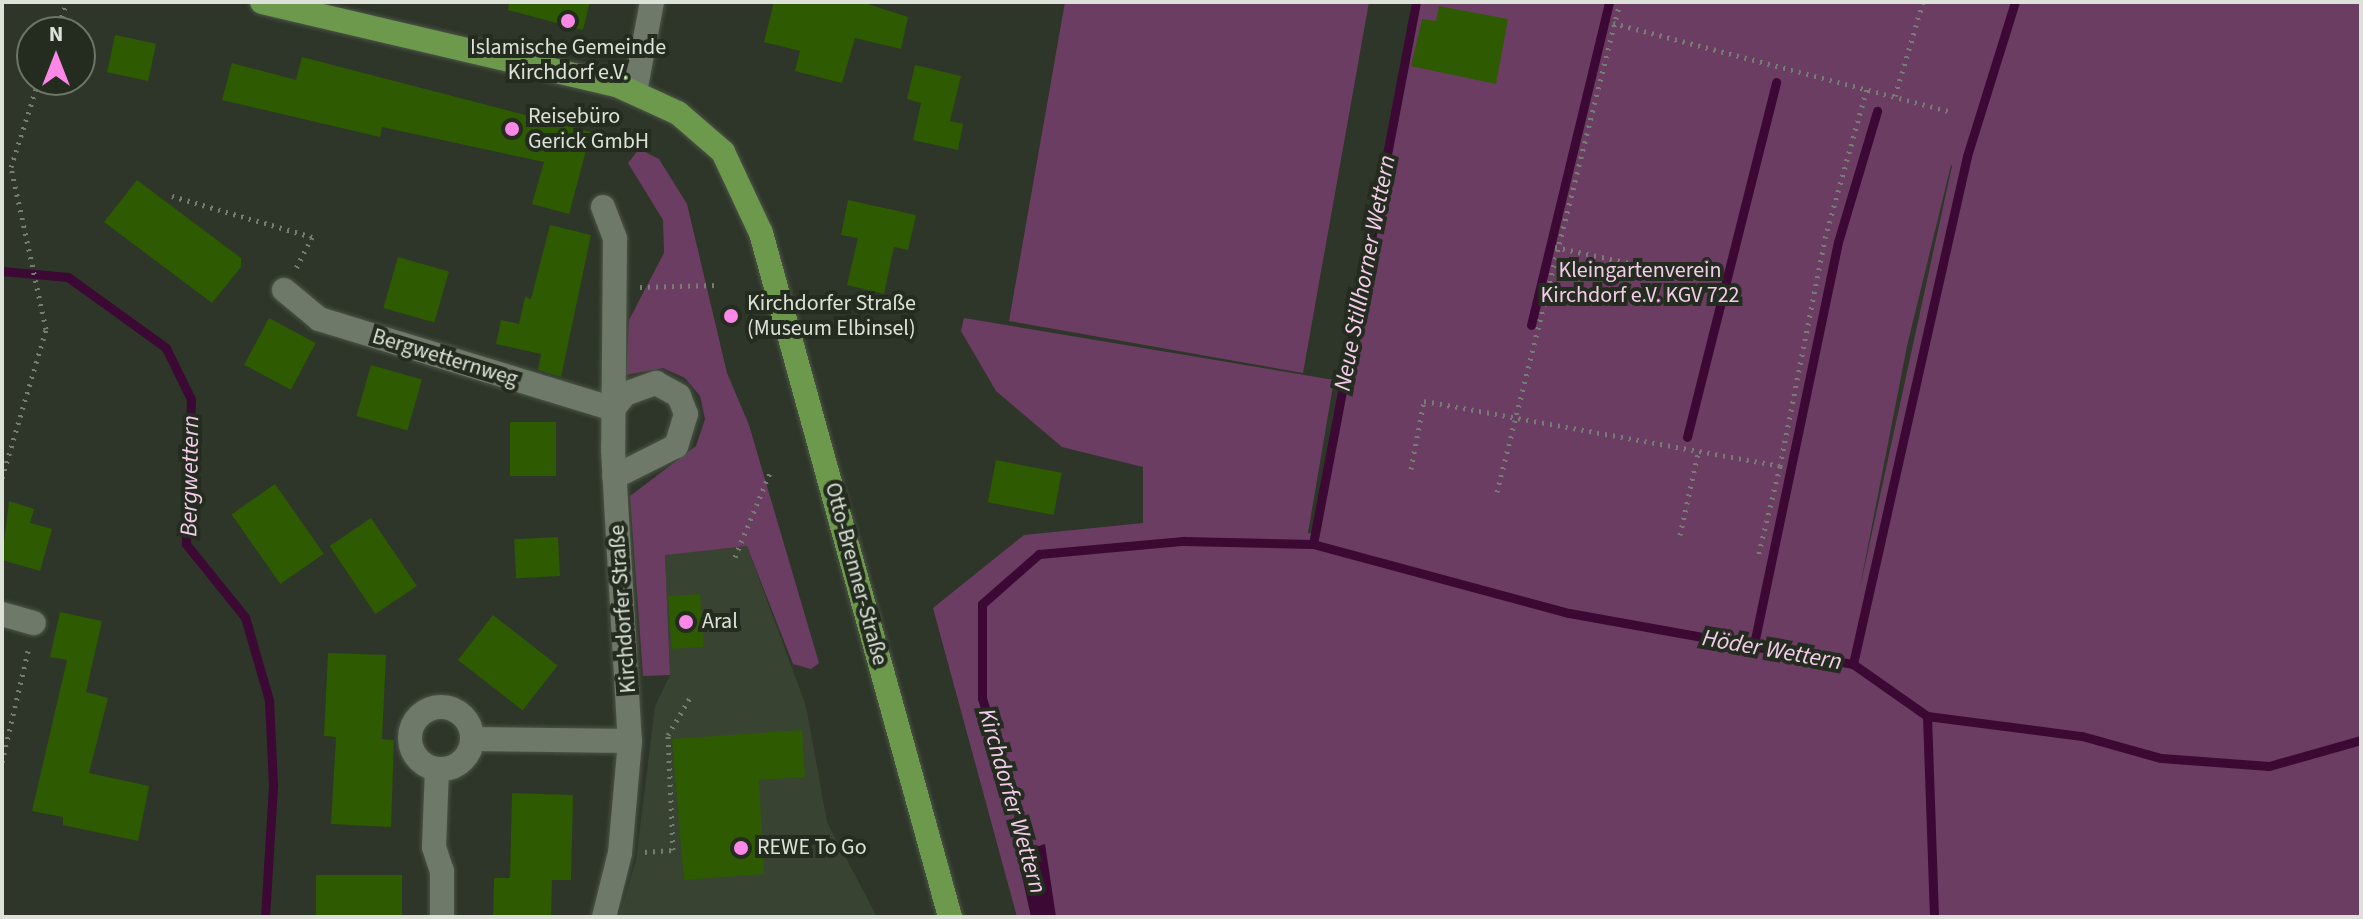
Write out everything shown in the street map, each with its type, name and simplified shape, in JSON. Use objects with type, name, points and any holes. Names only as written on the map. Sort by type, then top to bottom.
[{"type":"main road","name":"Otto-Brenner-Straße","points":[[262,2],[635,92],[678,113],[715,142],[761,233],[950,917]]},
{"type":"street","points":[[635,92],[652,2]]},
{"type":"street","name":"Kirchdorfer Straße","points":[[603,207],[615,239],[614,477],[630,741],[620,853],[604,917]]},
{"type":"street","name":"Bergwetternweg","points":[[284,290],[319,319],[613,409]]},
{"type":"street","points":[[613,409],[625,394],[656,383],[679,396],[686,414],[676,446],[614,477]]},
{"type":"street","points":[[2,614],[34,623]]},
{"type":"street","points":[[437,769],[411,748],[420,715],[454,710],[472,739]]},
{"type":"street","points":[[472,739],[630,741]]},
{"type":"street","points":[[437,769],[461,761],[472,739]]},
{"type":"street","points":[[437,769],[434,847],[442,871],[442,917]]},
{"type":"path","points":[[1497,492],[1555,247],[1620,2]]},
{"type":"path","points":[[1895,96],[1923,2]]},
{"type":"path","points":[[1613,23],[1953,112]]},
{"type":"path","points":[[1758,557],[1780,466],[1825,238],[1867,89]]},
{"type":"path","points":[[2,478],[46,329],[44,301],[11,167],[34,96]]},
{"type":"path","points":[[172,196],[312,237],[284,290]]},
{"type":"path","points":[[1555,247],[1634,264]]},
{"type":"path","points":[[616,303],[644,285],[717,285]]},
{"type":"path","points":[[1411,469],[1424,401],[1780,466]]},
{"type":"path","points":[[1680,535],[1698,453]]},
{"type":"path","points":[[735,557],[771,470]]},
{"type":"path","points":[[2,762],[34,623]]},
{"type":"path","points":[[620,853],[673,850],[668,735],[691,696]]},
{"type":"shaded area","name":"Aral","points":[[747,546],[806,706],[827,822],[877,917],[619,917],[636,860],[655,706],[670,675],[665,554]]},
{"type":"shaded area","points":[[1045,844],[1056,917],[1031,917],[1017,853]]},
{"type":"green space","points":[[1065,2],[1369,2],[1303,373],[1009,321]]},
{"type":"green space","name":"Kleingartenverein Kirchdorf e.V. KGV 722","points":[[1412,2],[2361,2],[2361,917],[1017,917],[933,608],[1024,535],[1143,523],[1143,467],[1062,447],[996,391],[961,331],[964,318],[1334,380],[1308,533],[1320,534]],"holes":[[[1952,166],[1859,592],[1907,346]]]},
{"type":"green space","points":[[639,149],[659,159],[687,204],[727,373],[749,425],[819,663],[811,669],[793,664],[747,546],[665,555],[670,675],[643,676],[630,496],[696,446],[705,419],[700,396],[685,378],[663,368],[626,375],[629,320],[664,253],[663,220],[628,163]]},
{"type":"building","name":"Islamische Gemeinde Kirchdorf e.V.","points":[[509,2],[590,2],[583,30],[508,10]]},
{"type":"building","points":[[774,2],[862,2],[908,17],[901,49],[855,38],[842,83],[795,71],[800,51],[764,42]]},
{"type":"building","points":[[1439,6],[1508,19],[1496,84],[1411,66],[1422,19],[1436,21]]},
{"type":"building","points":[[115,35],[156,44],[148,81],[107,72]]},
{"type":"building","points":[[302,57],[591,132],[569,214],[532,204],[544,162],[382,127],[380,137],[222,100],[232,63],[296,80]]},
{"type":"building","points":[[915,65],[961,76],[950,121],[963,124],[958,150],[913,140],[921,103],[907,99]]},
{"type":"building","points":[[137,180],[241,258],[241,267],[212,303],[104,222]]},
{"type":"building","points":[[848,200],[916,215],[908,250],[894,247],[884,294],[847,285],[858,238],[841,235]]},
{"type":"building","points":[[550,225],[591,235],[561,377],[538,370],[541,354],[496,344],[501,320],[519,324],[525,297],[531,299]]},
{"type":"building","points":[[398,257],[449,272],[434,323],[383,308]]},
{"type":"building","points":[[269,318],[316,343],[291,390],[244,365]]},
{"type":"building","points":[[371,365],[422,380],[407,431],[356,416]]},
{"type":"building","points":[[510,422],[556,422],[556,476],[510,476]]},
{"type":"building","points":[[996,460],[1062,473],[1054,515],[988,502]]},
{"type":"building","points":[[275,484],[324,554],[280,584],[232,514]]},
{"type":"building","points":[[9,501],[34,509],[30,523],[52,529],[40,571],[2,560]]},
{"type":"building","points":[[371,518],[417,586],[375,614],[330,546]]},
{"type":"building","points":[[558,537],[560,576],[516,578],[514,539]]},
{"type":"building","name":"Aral","points":[[700,594],[704,647],[672,649],[668,596]]},
{"type":"building","points":[[60,612],[102,621],[86,692],[108,698],[89,773],[149,786],[138,841],[63,825],[63,817],[32,811],[67,660],[50,657]]},
{"type":"building","points":[[493,615],[558,665],[523,710],[458,660]]},
{"type":"building","points":[[328,653],[386,655],[382,739],[394,740],[391,827],[331,824],[336,737],[324,736]]},
{"type":"building","points":[[802,730],[805,777],[759,780],[764,874],[684,880],[672,739]]},
{"type":"building","points":[[512,793],[573,795],[571,880],[552,880],[551,917],[493,917],[494,878],[510,878]]},
{"type":"building","points":[[316,875],[402,875],[402,917],[316,917]]},
{"type":"waterway","name":"Neue Stillhorner Wettern","points":[[1313,544],[1416,2]]},
{"type":"waterway","points":[[1531,325],[1609,2]]},
{"type":"waterway","points":[[1853,664],[1967,156],[2015,2]]},
{"type":"waterway","points":[[1687,437],[1776,82]]},
{"type":"waterway","points":[[1754,644],[1838,242],[1877,111]]},
{"type":"waterway","name":"Bergwettern","points":[[2,271],[68,277],[166,348],[191,399],[186,544],[245,617],[269,700],[273,786],[265,917]]},
{"type":"waterway","name":"Höder Wettern","points":[[1033,859],[982,698],[982,604],[1039,554],[1183,541],[1313,544],[1569,613],[1853,664],[1927,716],[2082,736],[2161,758],[2269,766],[2361,740]]},
{"type":"waterway","points":[[1927,716],[1934,917]]},
{"type":"place","name":"Islamische Gemeinde Kirchdorf e.V.","points":[[568,21]]},
{"type":"place","name":"Reisebüro Gerick GmbH","points":[[512,129]]},
{"type":"place","name":"Kirchdorfer Straße (Museum Elbinsel)","points":[[731,316]]},
{"type":"place","name":"Aral","points":[[686,622]]},
{"type":"place","name":"REWE To Go","points":[[741,848]]},
{"type":"water label","name":"Kirchdorfer Wettern","points":[[1012,801]]}]
